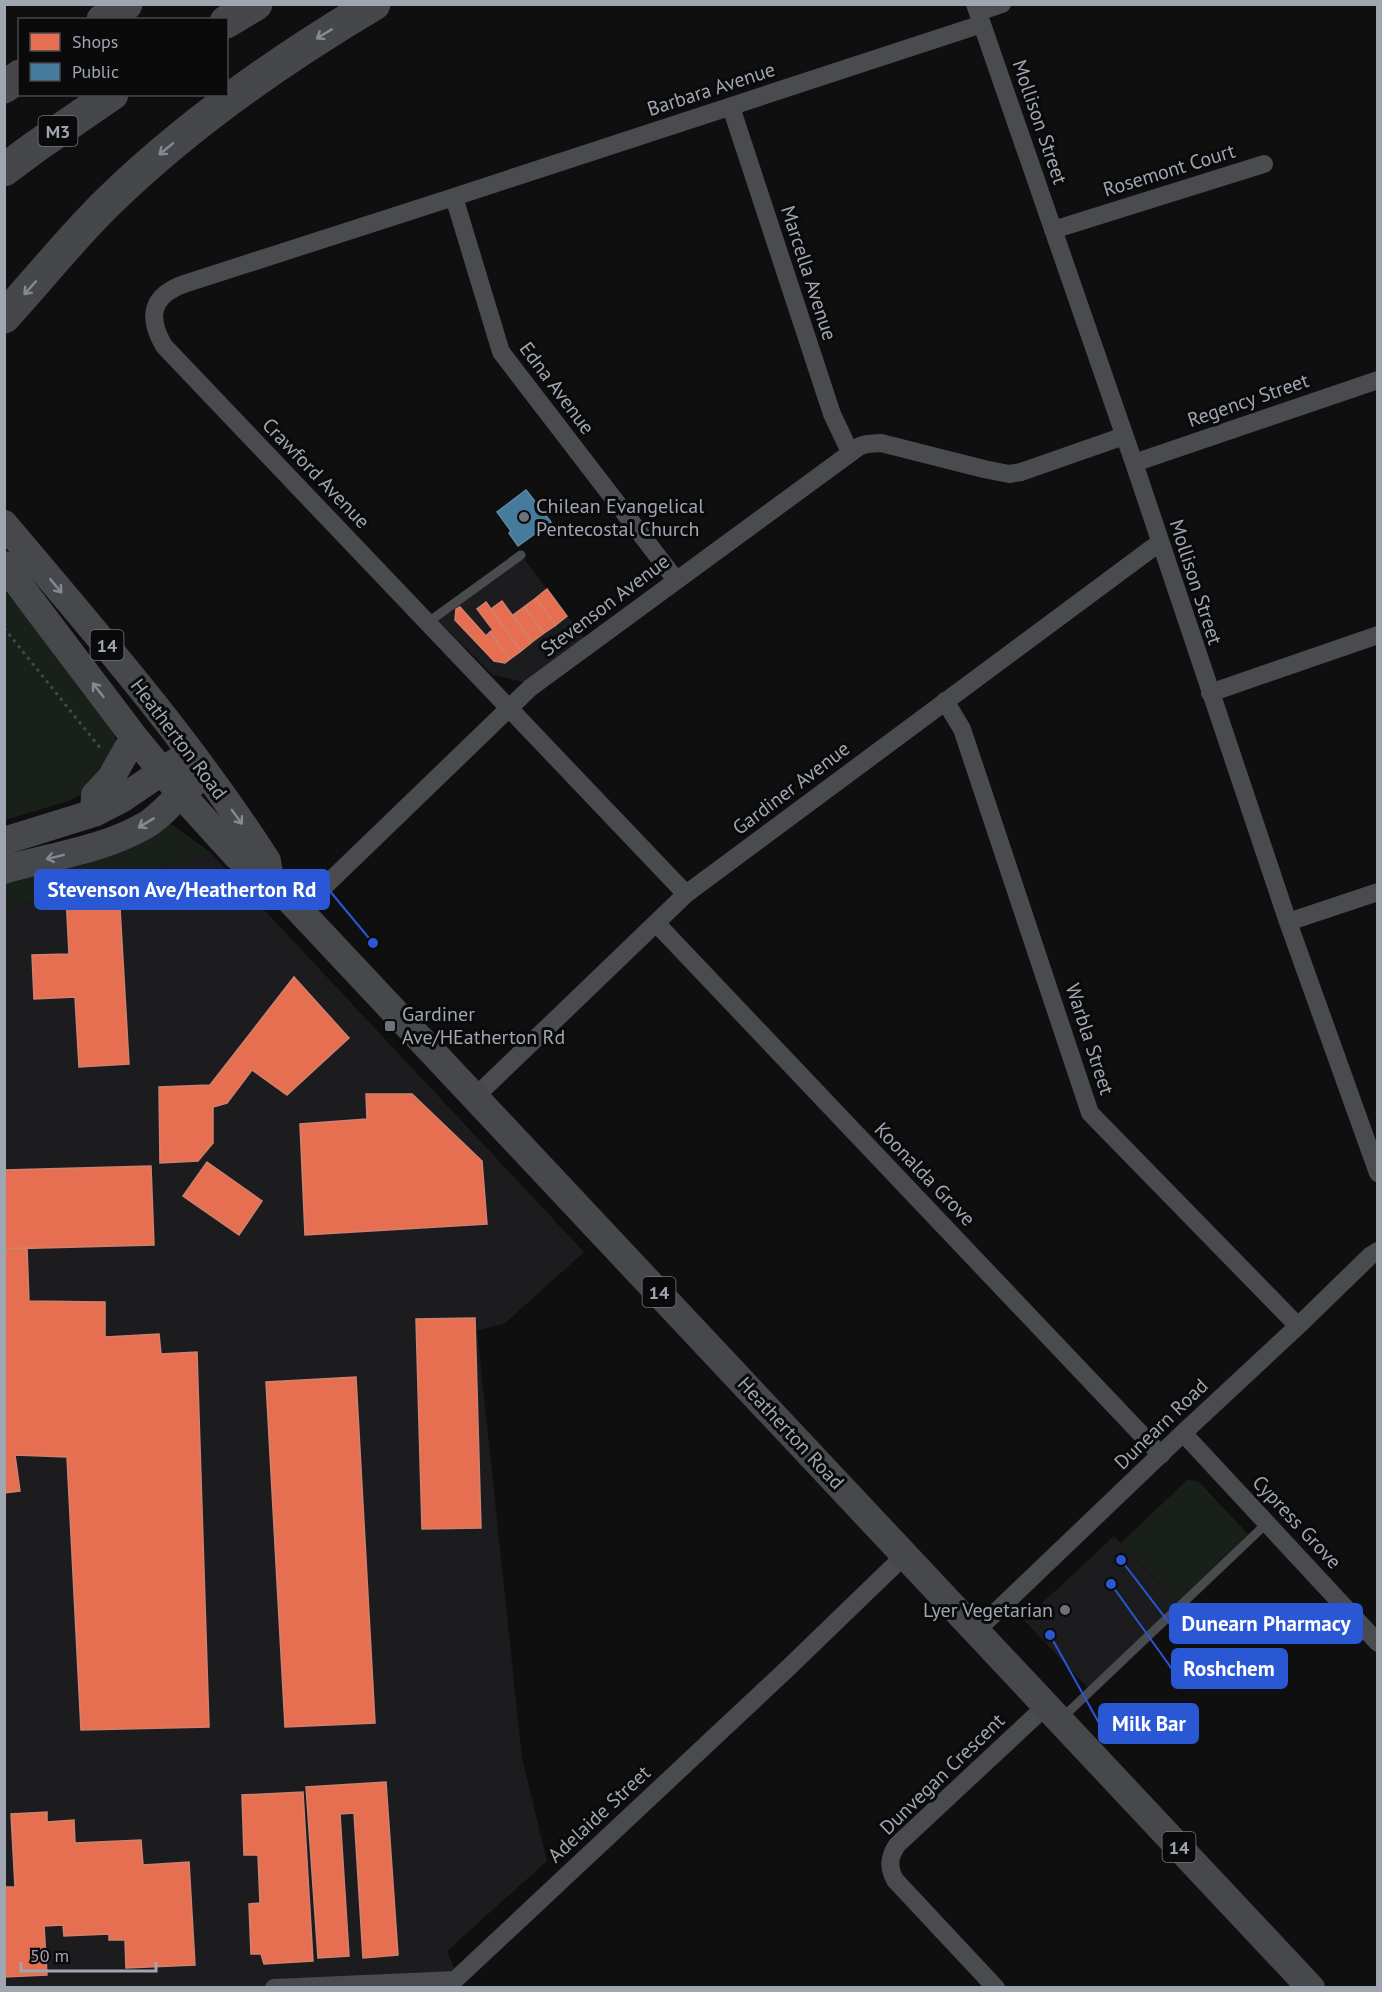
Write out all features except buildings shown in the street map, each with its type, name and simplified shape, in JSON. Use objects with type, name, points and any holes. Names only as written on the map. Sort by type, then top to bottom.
[{"type":"highway","points":[[106,18],[126,4]]},
{"type":"highway","points":[[228,21],[256,4]]},
{"type":"highway","points":[[4,317],[106,204],[152,161],[252,82],[318,37],[374,4]]},
{"type":"highway","points":[[4,87],[18,77]]},
{"type":"highway","name":"M3","points":[[4,170],[109,96]]},
{"type":"main road","name":"Heatherton Road","points":[[4,524],[143,689],[267,861],[270,879]]},
{"type":"main road","name":"Heatherton Road","points":[[4,565],[134,737],[180,793],[237,856],[270,879],[1311,1988]]},
{"type":"main road","points":[[94,813],[94,795],[111,777],[134,737]]},
{"type":"main road","points":[[4,841],[94,813],[123,798],[162,771],[198,764]]},
{"type":"main road","points":[[4,870],[106,843],[146,825],[180,793],[198,764]]},
{"type":"street","name":"Barbara Avenue","points":[[454,197],[730,106],[1002,4]]},
{"type":"street","name":"Mollison Street","points":[[978,14],[1134,463],[1288,922],[1375,1153],[1377,1173]]},
{"type":"street","name":"Marcella Avenue","points":[[730,106],[832,414],[850,452]]},
{"type":"street","name":"Rosemont Court","points":[[1053,230],[1264,164]]},
{"type":"street","name":"Edna Avenue","points":[[454,197],[501,352],[676,580]]},
{"type":"street","name":"Crawford Avenue","points":[[454,197],[172,288],[159,299],[154,307],[153,320],[156,333],[164,346],[686,894]]},
{"type":"street","name":"Regency Street","points":[[1134,463],[1377,380]]},
{"type":"street","name":"Stevenson Avenue","points":[[299,911],[530,688],[850,452],[867,444],[881,443],[1009,474],[1021,472],[1124,436]]},
{"type":"street","name":"Gardiner Avenue","points":[[474,1098],[686,894],[1159,543]]},
{"type":"street","points":[[1210,693],[1377,635]]},
{"type":"street","name":"Warbla Street","points":[[945,701],[962,729],[1090,1113],[1298,1326]]},
{"type":"street","points":[[1288,922],[1377,892]]},
{"type":"street","name":"Koonalda Grove","points":[[656,923],[1161,1455]]},
{"type":"street","name":"Dunearn Road","points":[[976,1631],[1183,1432],[1377,1251]]},
{"type":"street","name":"Cypress Grove","points":[[1183,1432],[1377,1643]]},
{"type":"street","name":"Adelaide Street","points":[[274,1988],[455,1980],[786,1670],[905,1555]]},
{"type":"street","name":"Dunvegan Crescent","points":[[996,1988],[895,1880],[890,1868],[890,1860],[897,1845],[1053,1713]]},
{"type":"lane","points":[[428,623],[521,555]]},
{"type":"lane","points":[[1053,1713],[1267,1523]]},
{"type":"shaded area","points":[[518,551],[584,638],[524,682],[493,675],[433,615]]},
{"type":"shaded area","points":[[4,590],[109,720],[116,747],[86,792],[68,801],[5,820]]},
{"type":"shaded area","points":[[171,824],[211,853],[5,908],[5,884],[105,855]]},
{"type":"shaded area","points":[[211,853],[584,1252],[504,1324],[477,1330],[522,1758],[547,1861],[447,1951],[462,1987],[5,1988],[5,908]]},
{"type":"shaded area","points":[[1187,1480],[1198,1481],[1248,1534],[1177,1602],[1121,1543]]},
{"type":"shaded area","points":[[1114,1536],[1177,1602],[1088,1688],[1024,1620]]},
{"type":"place","name":"Chilean Evangelical Pentecostal Church","points":[[524,517]]},
{"type":"place","name":"Stevenson Ave/Heatherton Rd","points":[[373,943]]},
{"type":"place","name":"Gardiner Ave/HEatherton Rd","points":[[390,1026]]},
{"type":"place","name":"Dunearn Pharmacy","points":[[1121,1560]]},
{"type":"place","name":"Roshchem","points":[[1111,1584]]},
{"type":"place","name":"Lyer Vegetarian","points":[[1065,1610]]},
{"type":"place","name":"Milk Bar","points":[[1050,1635]]}]
